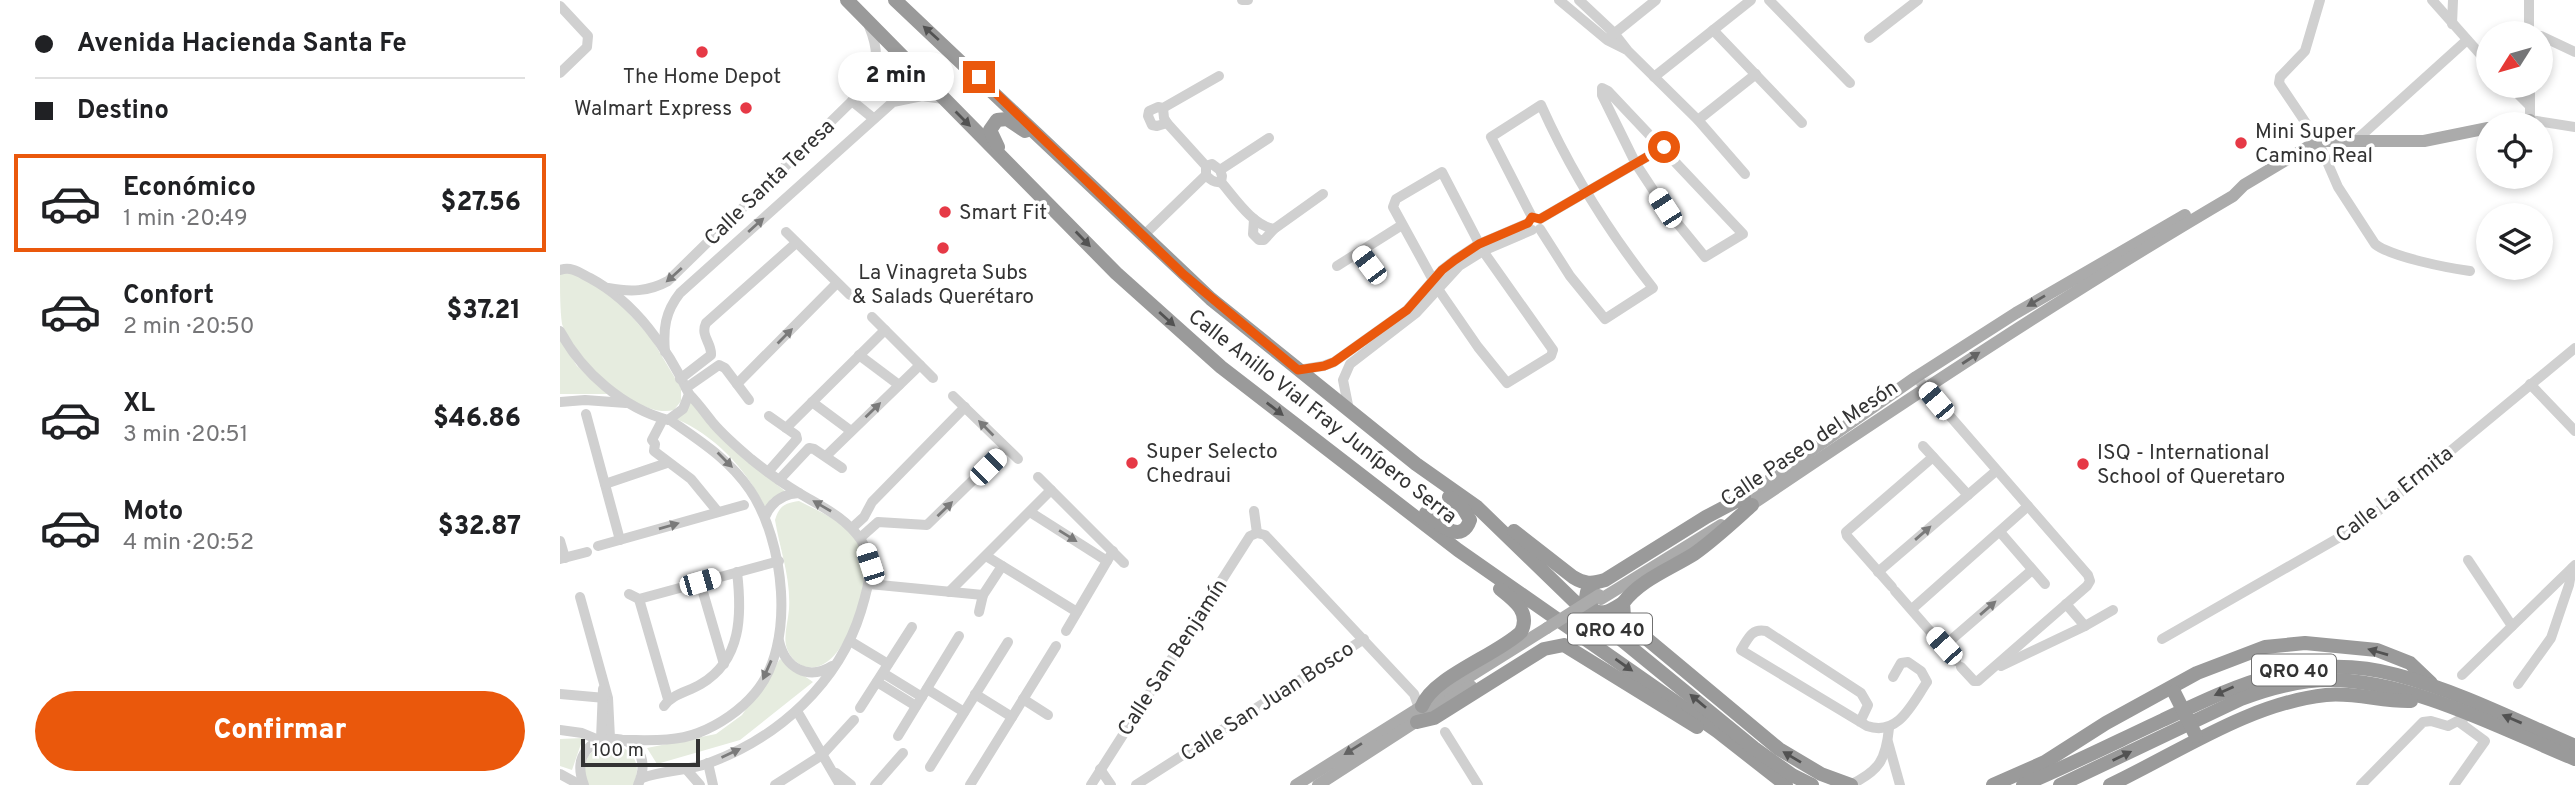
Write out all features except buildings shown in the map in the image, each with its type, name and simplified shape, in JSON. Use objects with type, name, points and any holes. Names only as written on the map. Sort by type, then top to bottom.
[{"type":"highway","name":"Calle Anillo Vial Fray Junípero Serra","points":[[847,0],[1116,273],[1221,367],[1458,550],[1717,731],[1786,785]]},
{"type":"highway","name":"Calle Anillo Vial Fray Junípero Serra","points":[[895,0],[1211,299],[1416,464],[1477,507],[1574,601],[1754,748],[1792,775],[1812,785]]},
{"type":"highway","points":[[1050,204],[1029,176],[993,139],[990,130],[995,122],[1002,118],[1013,122],[1063,168],[1080,175]]},
{"type":"highway","points":[[1351,467],[1367,468],[1450,532],[1464,530],[1470,520],[1463,508],[1429,480],[1416,464]]},
{"type":"highway","points":[[1598,592],[1605,580],[1706,517],[1748,501]]},
{"type":"highway","points":[[1598,592],[1587,592],[1586,598],[1594,611],[1601,614],[1611,611],[1636,589],[1714,539],[1748,501]]},
{"type":"highway","points":[[1477,507],[1499,518],[1573,578],[1598,592]]},
{"type":"highway","points":[[1458,550],[1516,602],[1523,614],[1524,624],[1521,632],[1436,687],[1424,699],[1424,710],[1434,718],[1544,649],[1563,645],[1753,760]]},
{"type":"highway","points":[[1623,603],[1624,616],[1629,624],[1779,749],[1821,774],[1850,785]]},
{"type":"highway","points":[[1993,785],[2045,762],[2106,723],[2233,658],[2265,647],[2305,643],[2376,650],[2410,663],[2432,693],[2405,701],[2362,695],[2313,696],[2257,712],[2197,739],[2110,785]]},
{"type":"highway","points":[[1632,646],[1708,690]]},
{"type":"highway","name":"QRO 40","points":[[2023,785],[2230,688],[2274,674],[2317,667],[2369,669],[2397,674],[2432,693],[2575,746]]},
{"type":"highway","name":"QRO 40","points":[[2060,785],[2241,699],[2272,688],[2330,680],[2432,693],[2464,719],[2575,759]]},
{"type":"highway","points":[[2173,689],[2197,739]]},
{"type":"main road","points":[[2318,141],[2424,141],[2476,130]]},
{"type":"main road","name":"Calle Paseo del Mesón","points":[[1748,501],[1916,377],[2118,258],[2233,196],[2244,186],[2318,141]]},
{"type":"main road","name":"Calle Paseo del Mesón","points":[[1748,501],[1925,388],[2118,258]]},
{"type":"main road","points":[[1318,785],[1424,710],[1548,630],[1598,592]]},
{"type":"main road","points":[[1296,785],[1424,710]]},
{"type":"street","points":[[1242,0],[1248,0]]},
{"type":"street","points":[[1559,0],[1574,15],[1610,36]]},
{"type":"street","points":[[1574,15],[1578,0]]},
{"type":"street","points":[[1578,0],[1610,36],[1698,120],[1745,174]]},
{"type":"street","points":[[1610,36],[1656,0]]},
{"type":"street","points":[[1654,76],[1751,0]]},
{"type":"street","points":[[1769,0],[1850,83]]},
{"type":"street","points":[[1869,38],[1918,0]]},
{"type":"street","points":[[2320,0],[2305,51],[2278,80],[2318,141],[2338,187],[2381,248],[2447,268],[2470,271]]},
{"type":"street","points":[[2432,0],[2476,50]]},
{"type":"street","points":[[2452,23],[2453,0]]},
{"type":"street","points":[[2529,0],[2530,21]]},
{"type":"street","points":[[560,6],[588,36],[588,44],[560,73]]},
{"type":"street","points":[[560,18],[579,25]]},
{"type":"street","name":"Calle Santa Teresa","points":[[608,288],[639,291],[655,288],[668,281],[852,101],[870,81],[876,66],[876,43],[867,22]]},
{"type":"street","points":[[1713,30],[1802,123]]},
{"type":"street","points":[[2354,142],[2466,40]]},
{"type":"street","points":[[2553,42],[2575,52]]},
{"type":"street","points":[[1698,120],[1756,74]]},
{"type":"street","points":[[1220,76],[1163,108],[1149,111],[1149,121],[1157,126],[1167,123],[1208,178],[1263,226],[1274,229],[1323,194]]},
{"type":"street","points":[[1602,88],[1664,147],[1744,234],[1706,257],[1665,208],[1636,164],[1602,95],[1602,88]]},
{"type":"street","name":"Calle Santa Teresa","points":[[665,352],[665,319],[680,293],[893,102],[906,97],[922,96],[943,99]]},
{"type":"street","points":[[2522,98],[2530,106]]},
{"type":"street","points":[[2530,98],[2530,112]]},
{"type":"street","points":[[852,101],[873,118]]},
{"type":"street","points":[[1541,105],[1561,150],[1585,193],[1653,288],[1605,319],[1570,276],[1534,224],[1491,137],[1541,105]]},
{"type":"street","points":[[2553,124],[2575,127]]},
{"type":"street","points":[[1143,236],[1208,178],[1222,176],[1220,170],[1269,138]]},
{"type":"street","points":[[1298,370],[1334,362],[1380,335],[1416,313],[1442,270],[1481,248],[1534,224],[1664,147]]},
{"type":"street","points":[[1442,172],[1481,248],[1553,349],[1551,356],[1507,383],[1435,285],[1402,225],[1393,202],[1442,172]]},
{"type":"street","points":[[1337,266],[1402,225]]},
{"type":"street","points":[[786,232],[849,295]]},
{"type":"street","points":[[718,512],[691,479],[654,451],[655,444],[652,440],[667,419],[684,409],[685,387],[711,355],[712,351],[704,335],[706,323],[796,243]]},
{"type":"street","points":[[1359,252],[1379,279]]},
{"type":"street","points":[[560,261],[565,269],[608,288],[649,329],[685,387],[727,438],[779,480],[843,519],[860,538],[870,564],[869,584],[850,641],[836,664],[797,711],[756,740],[708,763],[656,773],[640,781],[641,760],[638,752],[624,740]]},
{"type":"street","points":[[737,384],[837,283]]},
{"type":"street","points":[[872,317],[933,378]]},
{"type":"street","points":[[786,428],[885,330]]},
{"type":"street","points":[[560,331],[576,356],[613,393],[667,419],[700,439],[727,463],[750,489],[765,517],[779,561],[781,604],[779,637],[769,669],[756,693],[719,723],[697,734],[673,739],[603,739],[560,730]]},
{"type":"street","points":[[1349,411],[1344,386],[1345,372],[1380,335]]},
{"type":"street","name":"Calle La Ermita","points":[[2162,639],[2361,525],[2575,348]]},
{"type":"street","points":[[859,355],[899,385]]},
{"type":"street","points":[[1334,362],[1345,372]]},
{"type":"street","points":[[685,387],[719,365],[725,368],[749,400]]},
{"type":"street","points":[[826,456],[920,365]]},
{"type":"street","points":[[1916,377],[2088,575],[2090,581],[1976,682],[1846,533],[1933,457]]},
{"type":"street","points":[[2530,384],[2575,431]]},
{"type":"street","points":[[953,396],[1018,459]]},
{"type":"street","points":[[560,402],[585,400],[632,403]]},
{"type":"street","points":[[812,402],[851,431]]},
{"type":"street","points":[[852,528],[872,502],[965,407]]},
{"type":"street","points":[[586,414],[621,540]]},
{"type":"street","points":[[768,472],[797,441],[796,435],[769,416]]},
{"type":"street","points":[[1923,446],[1968,495]]},
{"type":"street","points":[[779,480],[809,448],[842,468]]},
{"type":"street","points":[[860,538],[875,524],[883,522],[927,525],[1006,448]]},
{"type":"street","points":[[605,484],[667,463]]},
{"type":"street","points":[[1878,572],[1996,471]]},
{"type":"street","points":[[1038,477],[1110,556]]},
{"type":"street","points":[[949,592],[1051,490]]},
{"type":"street","points":[[765,517],[778,499],[784,495],[799,493]]},
{"type":"street","points":[[598,546],[744,505]]},
{"type":"street","points":[[1912,609],[2028,506]]},
{"type":"street","points":[[1254,511],[1257,533],[1265,535],[1364,639],[1414,694],[1424,710]]},
{"type":"street","points":[[1030,512],[1124,563]]},
{"type":"street","points":[[2000,532],[2045,584]]},
{"type":"street","name":"Calle San Benjamín","points":[[1091,785],[1250,536],[1257,533]]},
{"type":"street","points":[[560,541],[562,559],[587,552]]},
{"type":"street","points":[[986,556],[1000,569],[1075,614]]},
{"type":"street","points":[[1066,631],[1110,556]]},
{"type":"street","points":[[2468,560],[2512,626]]},
{"type":"street","points":[[639,599],[779,561]]},
{"type":"street","points":[[2462,676],[2574,567]]},
{"type":"street","points":[[2518,684],[2551,638],[2574,567]]},
{"type":"street","points":[[979,612],[983,595],[1000,569]]},
{"type":"street","points":[[1944,646],[2032,570]]},
{"type":"street","points":[[629,593],[639,599],[666,703],[702,684],[724,664],[736,640],[740,600],[737,572]]},
{"type":"street","points":[[700,582],[724,664]]},
{"type":"street","points":[[869,584],[983,595]]},
{"type":"street","points":[[580,597],[604,695],[603,739]]},
{"type":"street","points":[[2066,604],[2085,626]]},
{"type":"street","points":[[1991,670],[2113,610]]},
{"type":"street","points":[[860,708],[912,627]]},
{"type":"street","points":[[1860,722],[1868,705],[1861,693],[1766,631],[1752,632],[1741,650],[1860,722],[1875,729],[1889,728],[1900,721],[1927,682],[1927,676],[1908,662],[1901,663],[1893,677]]},
{"type":"street","points":[[898,736],[960,636]]},
{"type":"street","points":[[779,637],[782,652],[790,663],[801,671],[824,671],[836,664]]},
{"type":"street","points":[[715,638],[736,640]]},
{"type":"street","name":"Calle San Juan Bosco","points":[[1136,785],[1364,639]]},
{"type":"street","points":[[850,641],[883,673],[922,697],[964,712]]},
{"type":"street","points":[[930,767],[1008,642]]},
{"type":"street","points":[[970,785],[1056,646]]},
{"type":"street","points":[[560,694],[604,695]]},
{"type":"street","points":[[975,694],[1012,717]]},
{"type":"street","points":[[1023,699],[1048,715]]},
{"type":"street","points":[[797,711],[840,785]]},
{"type":"street","points":[[2361,785],[2423,722],[2431,721],[2448,726],[2464,719],[2485,741],[2454,785]]},
{"type":"street","points":[[775,785],[822,755],[854,720]]},
{"type":"street","points":[[1889,728],[1888,741],[1900,785]]},
{"type":"street","points":[[1445,732],[1478,785]]},
{"type":"street","points":[[582,785],[581,758],[585,750],[603,739]]},
{"type":"street","points":[[1850,785],[1875,770],[1888,741]]},
{"type":"street","points":[[875,785],[903,753]]},
{"type":"street","points":[[686,769],[700,784],[711,782],[708,763]]},
{"type":"street","points":[[830,769],[851,785]]},
{"type":"street","points":[[1100,769],[1111,785]]},
{"type":"street","points":[[560,774],[582,785]]},
{"type":"shaded area","points":[[576,274],[614,297],[651,338],[681,388],[681,401],[674,410],[659,411],[625,396],[608,383],[579,353],[562,324],[560,275]]},
{"type":"shaded area","points":[[560,339],[577,366],[611,394],[560,394]]},
{"type":"shaded area","points":[[691,401],[740,455],[786,492],[771,499],[766,509],[750,481],[717,444],[676,419]]},
{"type":"shaded area","points":[[799,501],[834,520],[849,532],[861,549],[864,563],[863,582],[853,624],[832,658],[818,666],[803,666],[796,662],[789,654],[785,641],[789,609],[788,586],[775,520],[783,506]]},
{"type":"shaded area","points":[[780,659],[813,682],[740,740],[657,764],[647,748],[716,734],[742,715]]},
{"type":"shaded area","points":[[583,738],[572,770],[560,766],[560,739]]},
{"type":"shaded area","points":[[609,743],[624,748],[633,757],[637,770],[633,785],[588,785],[585,778],[587,758],[596,749]]},
{"type":"place","name":"The Home Depot","points":[[702,52]]},
{"type":"place","name":"Walmart Express","points":[[746,108]]},
{"type":"place","name":"Mini Super Camino Real","points":[[2241,143]]},
{"type":"place","name":"Smart Fit","points":[[945,212]]},
{"type":"place","name":"La Vinagreta Subs & Salads Querétaro","points":[[943,248]]},
{"type":"place","name":"Super Selecto Chedraui","points":[[1132,463]]},
{"type":"place","name":"ISQ - International School of Queretaro","points":[[2083,464]]},
{"type":"route","points":[[979,77],[1183,274],[1298,370],[1334,362],[1407,310],[1442,270],[1479,244],[1528,223],[1532,217],[1540,219],[1664,147]]}]
